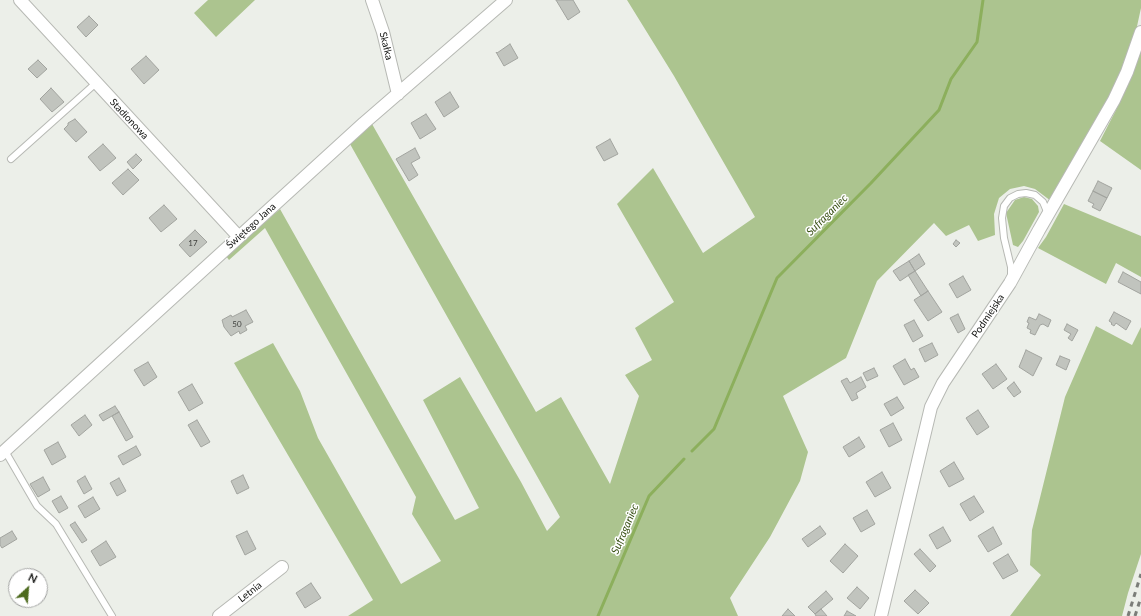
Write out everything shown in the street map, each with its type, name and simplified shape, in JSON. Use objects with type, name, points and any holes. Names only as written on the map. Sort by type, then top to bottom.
[{"type":"street","name":"Stadionowa","points":[[20,0],[239,237]]},
{"type":"street","name":"Skałka","points":[[372,0],[383,32],[398,94]]},
{"type":"street","name":"Świętego Jana","points":[[3,453],[239,237],[398,94],[506,0]]},
{"type":"street","name":"Podmiejska","points":[[881,616],[931,407],[943,383],[1010,283],[1114,100],[1127,72],[1141,32]]},
{"type":"street","name":"Letnia","points":[[219,616],[282,567]]},
{"type":"lane","points":[[11,159],[96,83]]},
{"type":"lane","points":[[1010,283],[1011,267],[1004,238],[1002,218],[1004,206],[1010,198],[1018,194],[1026,193],[1035,196],[1043,202],[1048,214]]},
{"type":"lane","points":[[3,453],[37,506],[56,524],[112,616]]},
{"type":"green space","points":[[208,0],[255,0],[216,37],[194,13]]},
{"type":"green space","points":[[627,0],[1141,0],[1141,8],[1134,40],[1111,98],[1051,201],[1035,189],[1024,186],[1010,189],[999,198],[994,214],[995,235],[978,241],[969,225],[946,236],[934,223],[877,281],[846,358],[783,396],[808,452],[800,481],[770,537],[730,598],[738,616],[348,616],[373,600],[234,363],[273,343],[300,391],[318,438],[401,584],[441,561],[412,514],[416,497],[265,228],[229,260],[226,256],[280,209],[455,520],[479,508],[423,400],[460,377],[521,482],[547,531],[560,517],[350,144],[372,124],[536,412],[561,397],[610,484],[639,396],[625,375],[652,360],[635,328],[674,302],[617,204],[653,168],[703,253],[755,217],[674,76]]},
{"type":"green space","points":[[1141,50],[1141,170],[1100,141],[1115,112]]},
{"type":"green space","points":[[1024,197],[1032,199],[1038,206],[1039,212],[1023,241],[1018,247],[1013,245],[1006,213],[1015,200]]},
{"type":"green space","points":[[1064,204],[1141,236],[1141,277],[1116,263],[1106,284],[1038,248],[1046,237]]},
{"type":"green space","points":[[1096,326],[1132,345],[1141,327],[1141,554],[1122,616],[1010,616],[1041,575],[1030,565],[1032,530],[1065,397]]},
{"type":"building","points":[[556,0],[573,0],[580,12],[568,20]]},
{"type":"building","points":[[89,16],[98,25],[86,37],[77,27]]},
{"type":"building","points":[[510,44],[518,58],[504,66],[496,52],[497,53]]},
{"type":"building","points":[[146,56],[159,70],[144,84],[131,69]]},
{"type":"building","points":[[38,60],[47,69],[37,78],[28,69]]},
{"type":"building","points":[[51,88],[64,102],[52,112],[40,99]]},
{"type":"building","points":[[450,92],[459,107],[444,117],[435,102]]},
{"type":"building","points":[[426,114],[436,129],[420,139],[411,123]]},
{"type":"building","points":[[75,119],[87,132],[76,142],[64,129],[68,123]]},
{"type":"building","points":[[610,139],[618,154],[604,161],[596,147]]},
{"type":"building","points":[[103,144],[116,158],[100,171],[88,157]]},
{"type":"building","points":[[415,148],[420,158],[411,163],[418,175],[409,181],[396,159]]},
{"type":"building","points":[[136,154],[142,160],[133,169],[127,162]]},
{"type":"building","points":[[128,169],[139,180],[123,195],[112,183]]},
{"type":"building","points":[[1098,181],[1112,188],[1107,198],[1093,191]]},
{"type":"building","points":[[1093,191],[1107,198],[1100,211],[1092,207],[1094,204],[1088,201]]},
{"type":"building","points":[[164,205],[177,219],[161,232],[149,218]]},
{"type":"building","points":[[195,230],[207,242],[190,257],[179,245]]},
{"type":"building","points":[[956,240],[960,243],[956,247],[953,244]]},
{"type":"building","points":[[919,254],[925,264],[915,271],[909,261]]},
{"type":"building","points":[[909,261],[915,271],[900,281],[893,271]]},
{"type":"building","points":[[915,271],[928,291],[921,296],[908,275]]},
{"type":"building","points":[[1123,272],[1141,282],[1141,294],[1118,282]]},
{"type":"building","points":[[963,276],[971,290],[957,298],[949,284]]},
{"type":"building","points":[[928,291],[942,312],[928,321],[914,300]]},
{"type":"building","points":[[246,310],[253,322],[245,326],[247,330],[240,334],[239,331],[231,336],[224,327],[222,320]]},
{"type":"building","points":[[1114,312],[1131,321],[1126,330],[1116,323],[1114,326],[1109,321]]},
{"type":"building","points":[[958,314],[965,329],[958,333],[950,318]]},
{"type":"building","points":[[1039,314],[1051,320],[1048,327],[1043,324],[1040,325],[1035,335],[1030,333],[1031,330],[1027,328],[1029,323],[1027,322],[1029,317],[1036,320]]},
{"type":"building","points":[[914,320],[923,336],[913,342],[904,325]]},
{"type":"building","points":[[1067,324],[1078,330],[1072,341],[1068,338],[1071,334],[1064,330]]},
{"type":"building","points":[[932,343],[938,355],[925,362],[919,349]]},
{"type":"building","points":[[1026,350],[1042,358],[1033,376],[1019,367]]},
{"type":"building","points":[[1060,356],[1070,360],[1066,370],[1056,365]]},
{"type":"building","points":[[905,359],[911,370],[914,368],[919,377],[904,385],[893,366]]},
{"type":"building","points":[[148,362],[157,377],[144,386],[134,370]]},
{"type":"building","points":[[996,364],[1007,379],[993,389],[982,374]]},
{"type":"building","points":[[874,368],[878,376],[867,381],[863,373]]},
{"type":"building","points":[[861,377],[866,387],[856,393],[858,398],[852,401],[841,381],[847,378],[850,383]]},
{"type":"building","points":[[1014,382],[1021,392],[1014,397],[1007,388]]},
{"type":"building","points":[[192,384],[203,403],[189,411],[178,392]]},
{"type":"building","points":[[897,397],[904,408],[891,416],[884,404]]},
{"type":"building","points":[[115,406],[119,412],[103,421],[99,415]]},
{"type":"building","points":[[978,410],[989,427],[977,435],[966,418]]},
{"type":"building","points":[[119,412],[133,437],[126,441],[112,416]]},
{"type":"building","points":[[85,415],[92,425],[79,436],[71,425]]},
{"type":"building","points":[[197,420],[210,442],[201,447],[188,425]]},
{"type":"building","points":[[893,423],[902,440],[889,447],[880,430]]},
{"type":"building","points":[[859,437],[865,447],[849,457],[843,447]]},
{"type":"building","points":[[58,442],[66,457],[52,465],[44,450]]},
{"type":"building","points":[[136,446],[141,455],[123,465],[118,456]]},
{"type":"building","points":[[954,462],[964,479],[949,487],[940,471]]},
{"type":"building","points":[[882,472],[891,488],[875,497],[866,482]]},
{"type":"building","points":[[243,475],[249,488],[237,494],[231,481]]},
{"type":"building","points":[[85,476],[92,489],[84,494],[77,481]]},
{"type":"building","points":[[43,477],[50,490],[38,497],[30,484]]},
{"type":"building","points":[[119,478],[126,491],[117,496],[110,483]]},
{"type":"building","points":[[61,496],[68,508],[59,513],[52,501]]},
{"type":"building","points":[[974,496],[984,512],[970,521],[960,504]]},
{"type":"building","points":[[93,497],[100,509],[85,518],[78,506]]},
{"type":"building","points":[[867,510],[875,524],[861,532],[853,518]]},
{"type":"building","points":[[75,522],[87,540],[82,543],[70,525]]},
{"type":"building","points":[[820,526],[826,534],[808,547],[802,539]]},
{"type":"building","points":[[943,527],[951,541],[937,549],[929,535]]},
{"type":"building","points":[[993,527],[1002,544],[988,552],[978,536]]},
{"type":"building","points":[[12,531],[17,539],[2,548],[0,545],[0,538]]},
{"type":"building","points":[[247,531],[256,549],[245,555],[236,536]]},
{"type":"building","points":[[106,541],[116,557],[100,566],[91,551]]},
{"type":"building","points":[[845,544],[858,556],[843,573],[830,561]]},
{"type":"building","points":[[920,549],[936,566],[930,572],[914,554]]},
{"type":"building","points":[[1008,554],[1018,571],[1003,579],[993,563]]},
{"type":"building","points":[[311,583],[321,598],[305,608],[296,593]]},
{"type":"building","points":[[857,587],[869,598],[860,609],[847,598]]},
{"type":"building","points":[[915,590],[929,603],[918,614],[904,601]]},
{"type":"building","points":[[826,591],[833,599],[815,614],[808,607]]},
{"type":"building","points":[[788,609],[795,616],[782,616]]},
{"type":"building","points":[[821,609],[827,616],[816,616],[815,614]]},
{"type":"building","points":[[847,611],[856,616],[844,616]]},
{"type":"waterway","name":"Sufraganiec","points":[[692,451],[714,429],[777,278],[871,183],[939,110],[951,79],[977,42],[983,0]]},
{"type":"waterway","name":"Sufraganiec","points":[[598,616],[649,496],[684,459]]},
{"type":"railway","points":[[1128,616],[1141,574]]},
{"type":"railway","points":[[1135,616],[1141,597]]}]
